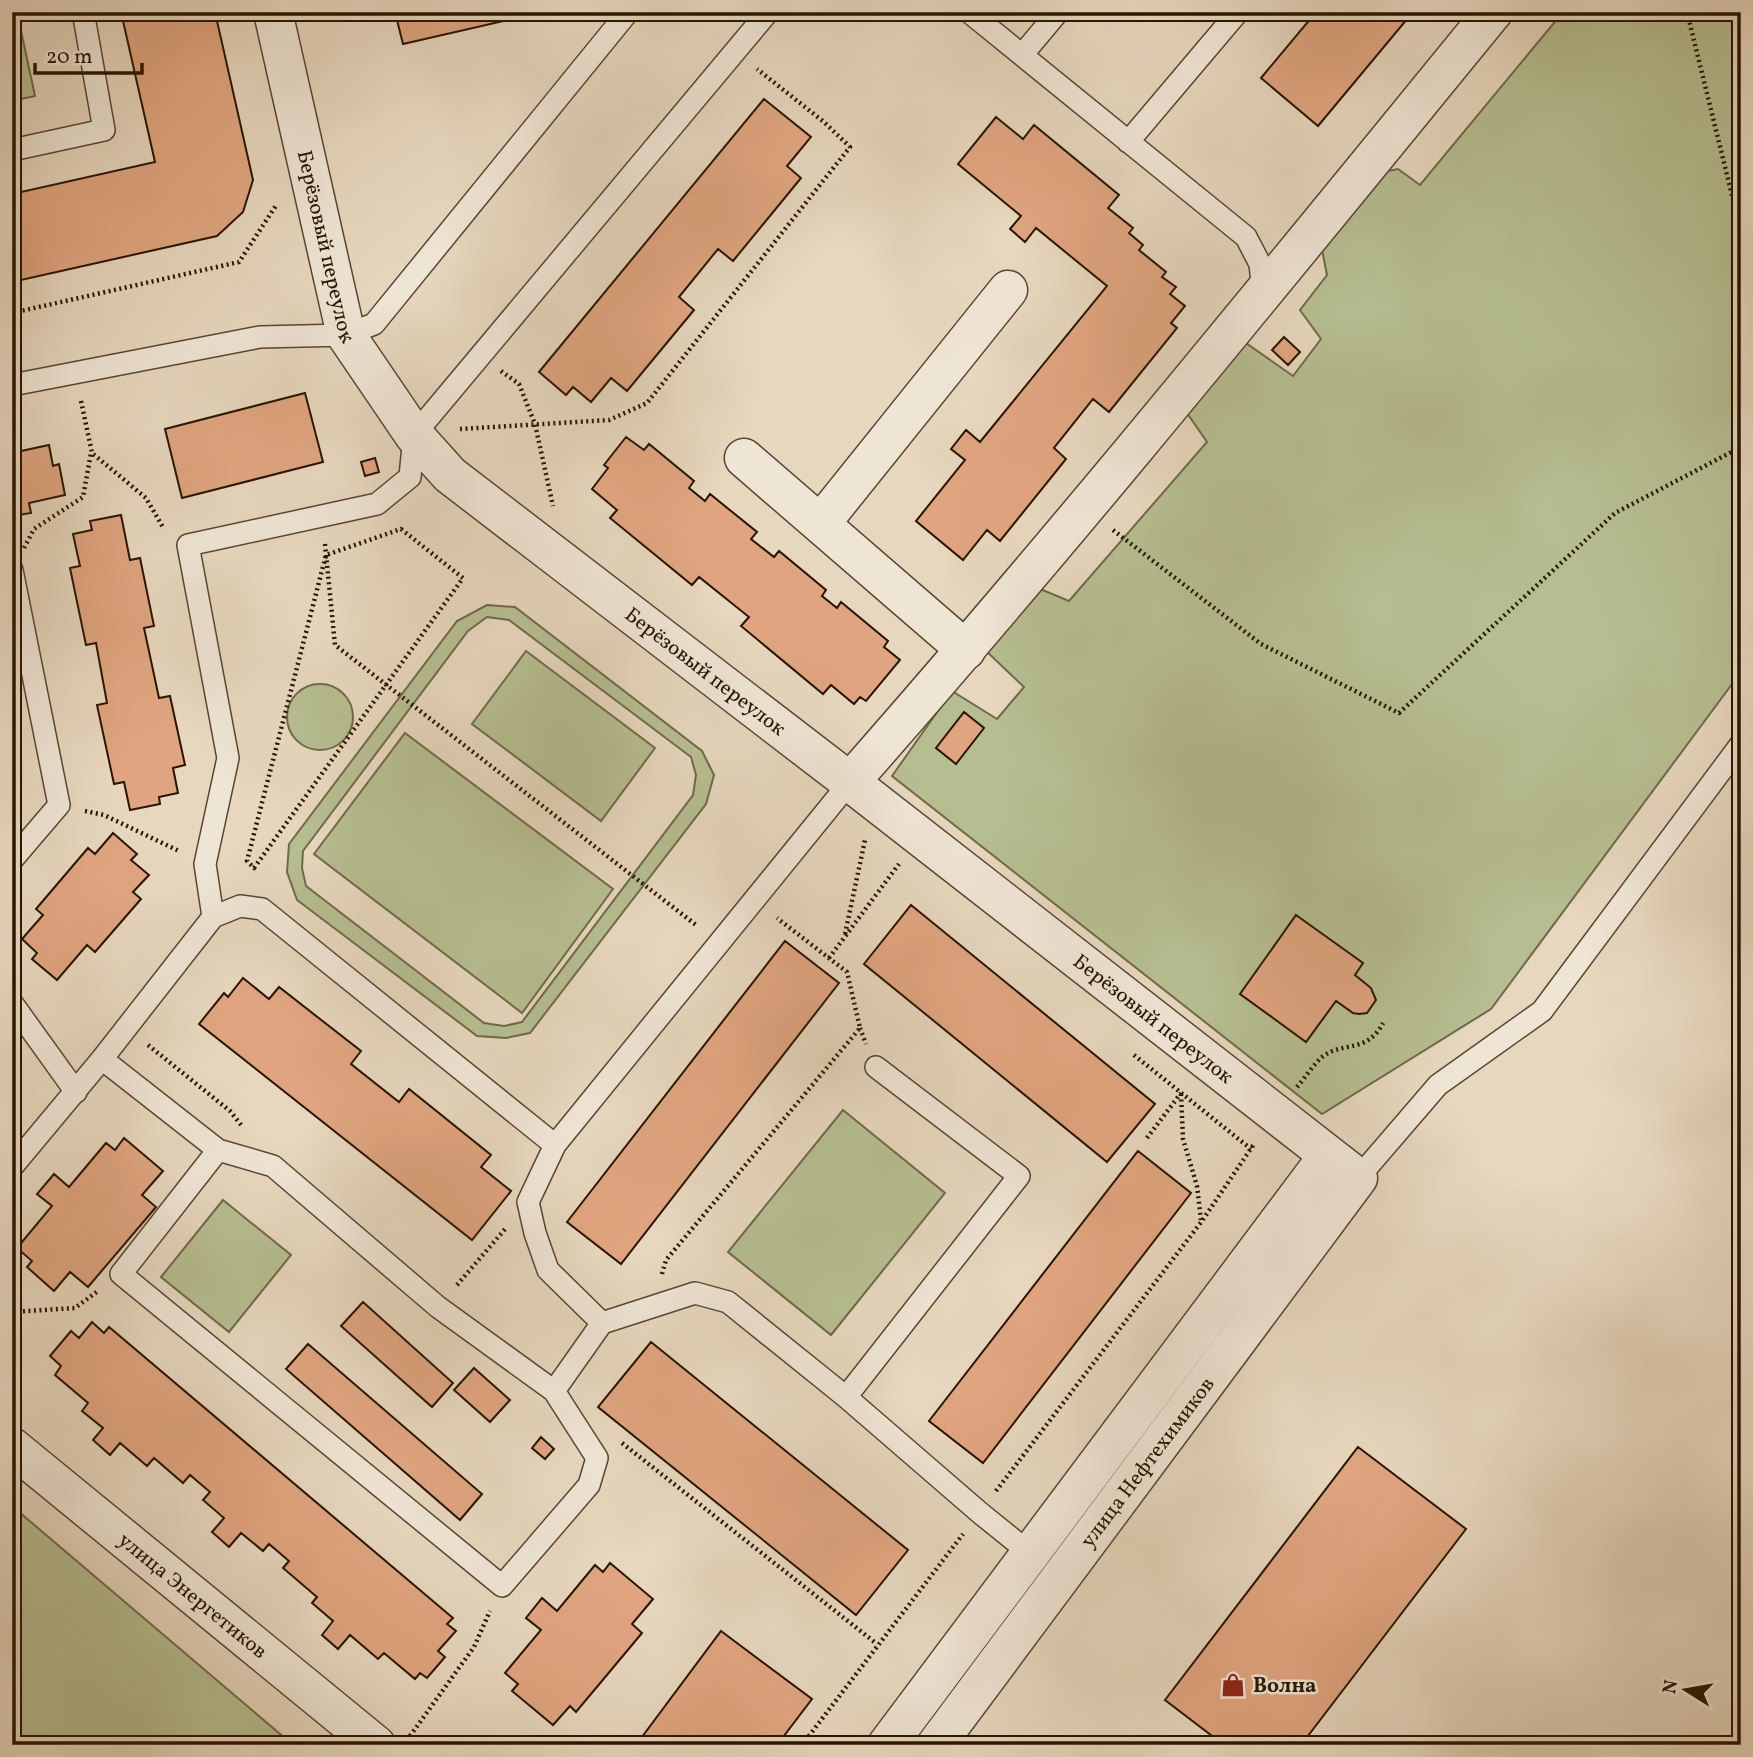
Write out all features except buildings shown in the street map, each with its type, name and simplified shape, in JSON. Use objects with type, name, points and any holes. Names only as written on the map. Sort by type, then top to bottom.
[{"type":"street","name":"Берёзовый переулок","points":[[273,12],[346,335],[432,432],[450,475],[1207,1058],[1358,1178]]},
{"type":"street","points":[[850,782],[966,650],[1085,508],[1493,12]]},
{"type":"street","points":[[821,523],[1008,290]]},
{"type":"street","points":[[744,458],[966,650]]},
{"type":"street","points":[[887,1745],[1328,1156]]},
{"type":"street","name":"улица Нефтехимиков","points":[[936,1745],[1358,1178]]},
{"type":"street","name":"улица Энергетиков","points":[[12,1447],[376,1745]]},
{"type":"lane","points":[[12,150],[104,130],[84,17],[79,12]]},
{"type":"lane","points":[[12,386],[260,337],[346,335],[374,324],[628,12]]},
{"type":"lane","points":[[213,917],[205,864],[228,758],[188,545],[377,504],[410,477],[432,432],[481,354],[768,12]]},
{"type":"lane","points":[[1022,55],[1058,12]]},
{"type":"lane","points":[[1128,142],[1237,12]]},
{"type":"lane","points":[[975,14],[1246,237],[1260,264],[1263,293]]},
{"type":"lane","points":[[12,860],[59,805],[15,565]]},
{"type":"lane","points":[[1358,1178],[1438,1085],[1542,1010],[1741,744]]},
{"type":"lane","points":[[602,1323],[548,1269],[535,1233],[528,1202],[555,1145],[850,782]]},
{"type":"lane","points":[[12,1167],[76,1092],[213,917],[240,906],[262,909],[555,1145]]},
{"type":"lane","points":[[12,1003],[76,1092]]},
{"type":"lane","points":[[102,1059],[219,1150],[273,1166],[438,1307],[554,1391],[597,1458],[589,1485],[502,1586],[121,1273],[219,1150]]},
{"type":"lane","points":[[846,1397],[1019,1176],[876,1067]]},
{"type":"lane","points":[[554,1391],[602,1323],[695,1293],[728,1302],[846,1397],[979,1513],[1060,1578]]},
{"type":"path","points":[[1686,12],[1741,233]]},
{"type":"path","points":[[432,432],[609,420],[647,403],[850,147],[824,122],[735,51]]},
{"type":"path","points":[[12,313],[240,262],[307,160]]},
{"type":"path","points":[[481,354],[519,384],[534,424],[556,517]]},
{"type":"path","points":[[15,565],[34,529],[83,497],[92,453],[76,373]]},
{"type":"path","points":[[1085,508],[1261,645],[1399,713],[1615,513],[1741,447]]},
{"type":"path","points":[[92,453],[146,499],[166,532],[188,545]]},
{"type":"path","points":[[323,516],[335,645],[719,943]]},
{"type":"path","points":[[401,529],[463,578],[254,868],[247,861],[326,555],[401,529]]},
{"type":"path","points":[[59,805],[104,815],[205,864]]},
{"type":"path","points":[[844,936],[866,832]]},
{"type":"path","points":[[828,958],[902,861]]},
{"type":"path","points":[[652,1307],[666,1260],[860,1028],[847,972],[754,900]]},
{"type":"path","points":[[802,1745],[1202,1221],[1275,1114],[1324,1056],[1363,1043],[1377,1034],[1383,1023]]},
{"type":"path","points":[[125,1027],[230,1111],[273,1166]]},
{"type":"path","points":[[1147,1139],[1207,1058]]},
{"type":"path","points":[[1181,1093],[1183,1139],[1197,1186],[1202,1221]]},
{"type":"path","points":[[438,1307],[528,1202]]},
{"type":"path","points":[[12,1312],[75,1308],[121,1273]]},
{"type":"path","points":[[614,1437],[877,1644]]},
{"type":"path","points":[[403,1745],[474,1647],[502,1586]]},
{"type":"green space","points":[[12,12],[17,12],[35,96],[12,101]]},
{"type":"green space","points":[[1563,12],[1741,12],[1741,672],[1491,1009],[1322,1114],[892,776],[952,691],[997,719],[1024,687],[984,649],[1033,586],[1069,601],[1207,442],[1187,413],[1246,343],[1293,376],[1321,339],[1300,310],[1327,275],[1320,240],[1373,174],[1398,169],[1420,185]]},
{"type":"green space","points":[[487,605],[515,607],[702,751],[714,775],[706,804],[530,1033],[506,1038],[477,1036],[297,900],[287,872],[289,844],[457,621]],"holes":[[[487,617],[509,620],[691,757],[696,775],[693,795],[522,1022],[504,1026],[484,1023],[306,886],[302,868],[303,851],[468,631]]]},
{"type":"green space","points":[[526,651],[655,748],[601,821],[472,724]]},
{"type":"green space","points":[[320,684],[333,687],[343,694],[350,704],[353,717],[350,730],[343,740],[333,747],[320,750],[307,747],[297,740],[290,730],[287,717],[290,704],[297,694],[307,687]]},
{"type":"green space","points":[[405,733],[613,889],[522,1013],[314,854]]},
{"type":"green space","points":[[843,1110],[945,1193],[831,1335],[728,1252]]},
{"type":"green space","points":[[223,1200],[291,1255],[229,1332],[161,1277]]},
{"type":"green space","points":[[12,1506],[293,1745],[12,1745]]},
{"type":"place","name":"Волна","points":[[1233,1685]]}]
